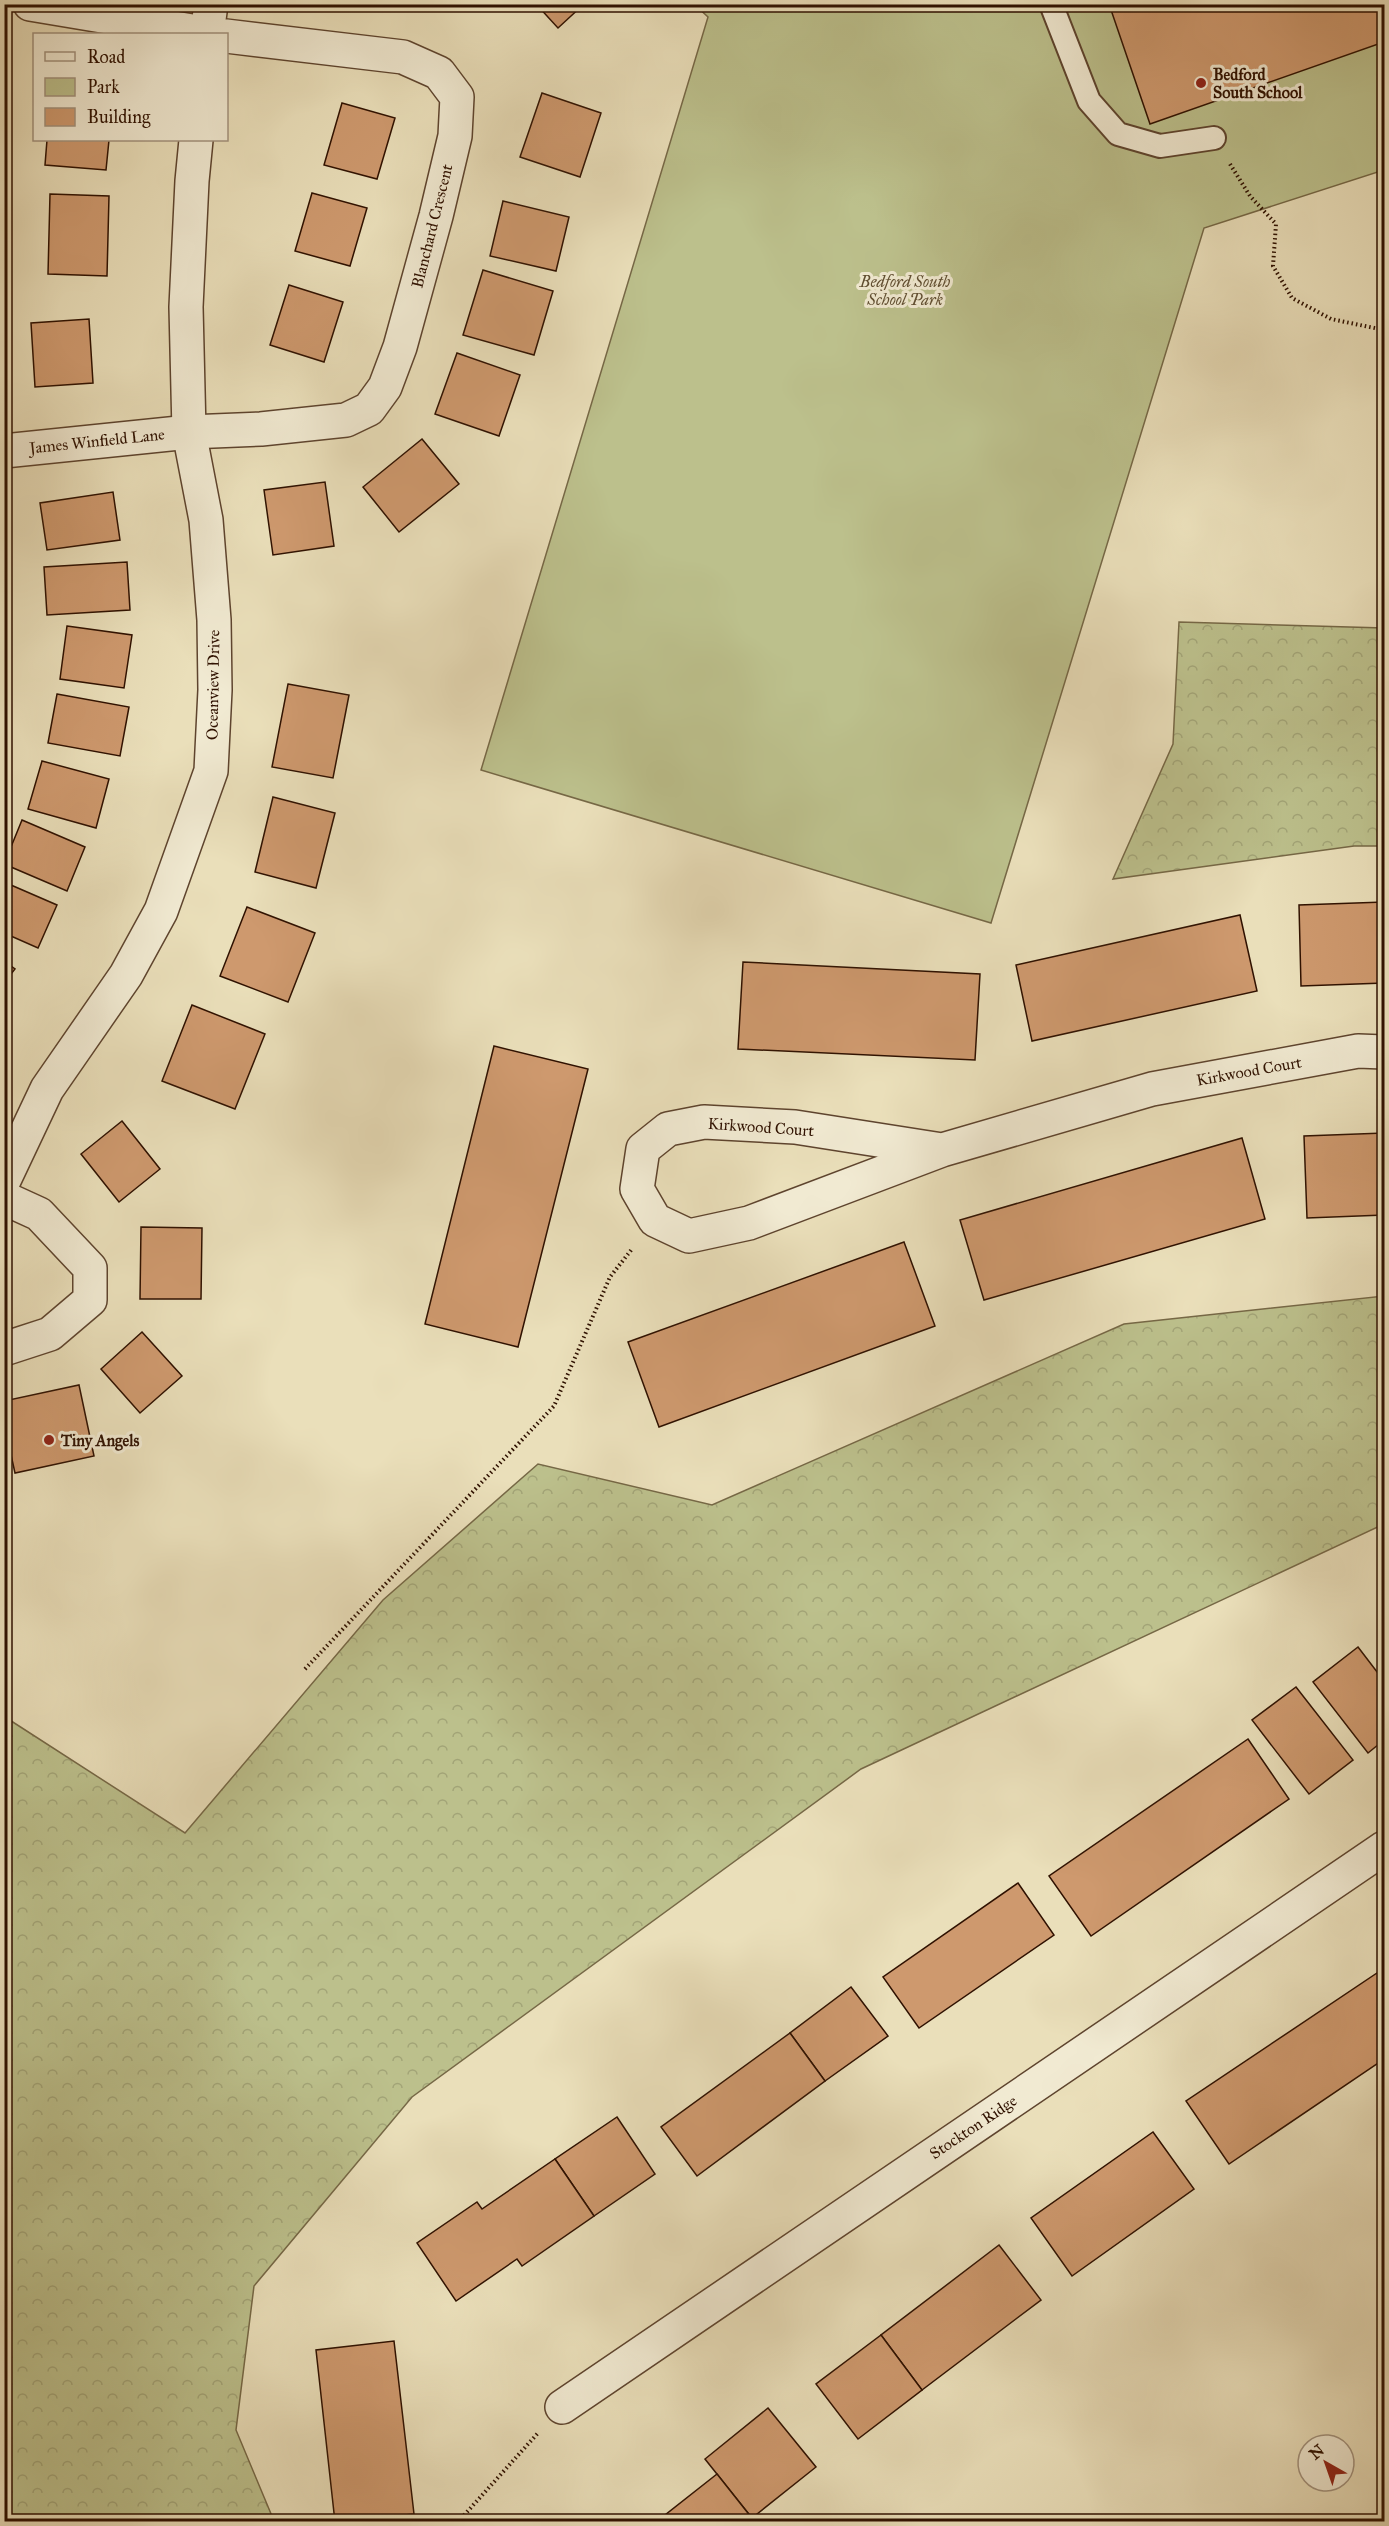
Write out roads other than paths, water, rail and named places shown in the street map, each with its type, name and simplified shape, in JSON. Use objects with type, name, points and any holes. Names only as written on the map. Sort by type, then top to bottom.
[{"type":"street","points":[[30,4],[202,33]]},
{"type":"street","points":[[208,33],[211,4]]},
{"type":"street","name":"Blanchard Crescent","points":[[189,432],[261,429],[346,420],[369,409],[385,387],[400,347],[455,136],[457,97],[439,73],[403,57],[228,36]]},
{"type":"street","name":"Oceanview Drive","points":[[4,1180],[47,1089],[126,975],[161,911],[211,771],[215,690],[214,620],[206,520],[189,432],[186,307],[196,141]]},
{"type":"street","name":"James Winfield Lane","points":[[4,451],[189,432]]},
{"type":"street","name":"Kirkwood Court","points":[[942,1150],[795,1127],[704,1122],[668,1128],[643,1149],[637,1189],[655,1220],[689,1236],[749,1223],[942,1150],[1152,1089],[1358,1051],[1384,1052]]},
{"type":"street","points":[[4,1198],[39,1214],[90,1268],[90,1300],[50,1334],[4,1349]]},
{"type":"street","name":"Stockton Ridge","points":[[562,2407],[1384,1848]]},
{"type":"lane","points":[[1051,4],[1089,101],[1118,134],[1160,146],[1214,138]]},
{"type":"place","name":"Bedford South School","points":[[1201,83]]},
{"type":"place","name":"Tiny Angels","points":[[49,1440]]},
{"type":"park label","name":"Bedford South School Park","points":[[905,290]]}]
